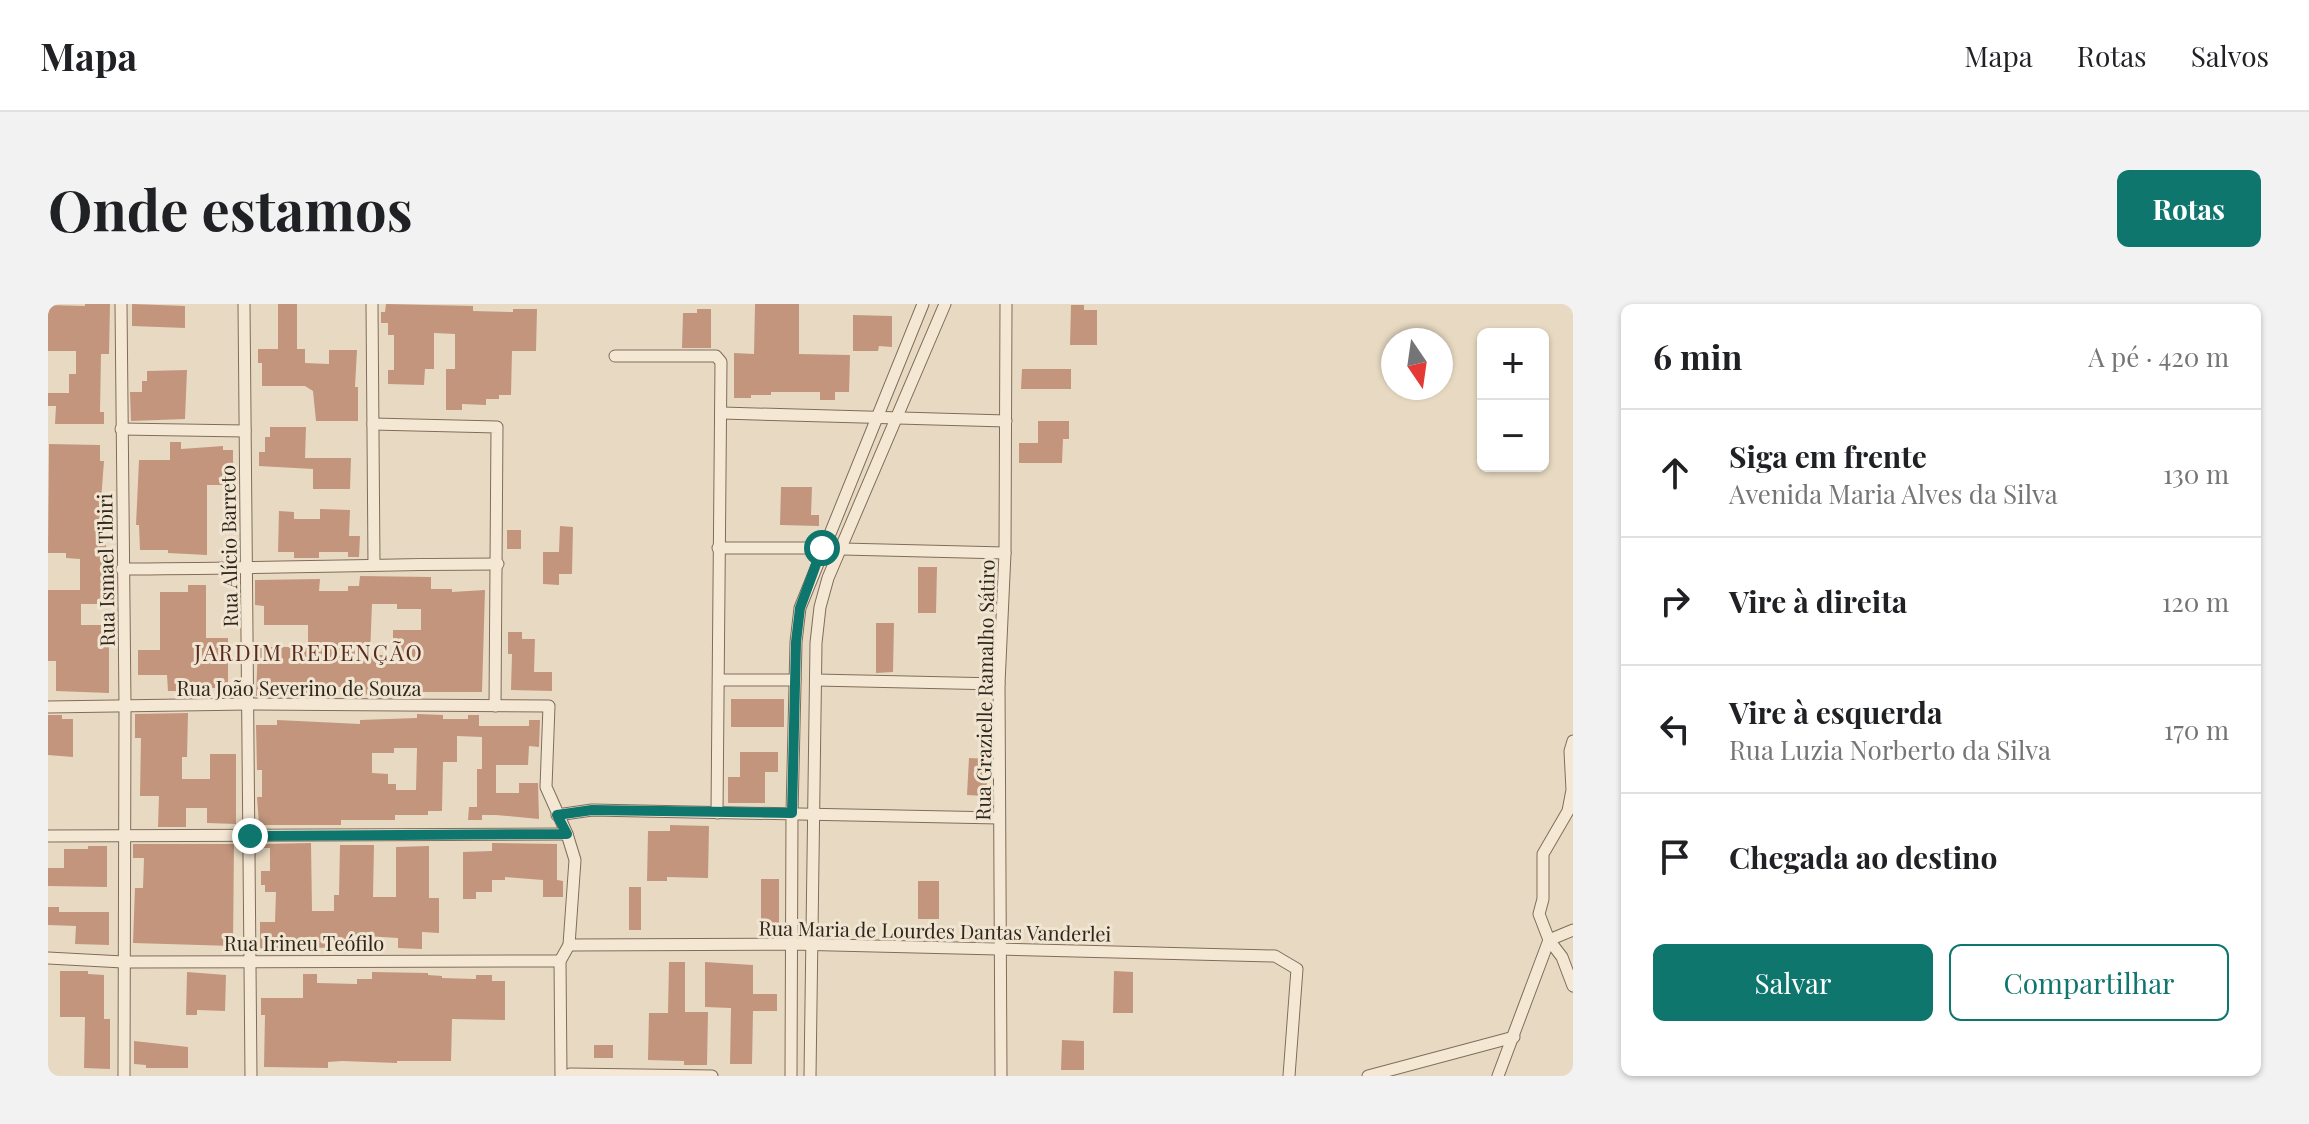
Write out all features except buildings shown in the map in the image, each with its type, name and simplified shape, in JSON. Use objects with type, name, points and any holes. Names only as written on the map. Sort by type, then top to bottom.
[{"type":"street","name":"Rua Ismael Tibiri","points":[[121,304],[125,706],[124,1076]]},
{"type":"street","name":"Rua Alício Barreto","points":[[244,304],[251,1076]]},
{"type":"street","points":[[372,304],[374,564]]},
{"type":"street","points":[[791,1076],[792,813],[800,608],[923,304]]},
{"type":"street","points":[[810,1076],[816,643],[820,607],[828,578],[843,549],[945,304]]},
{"type":"street","name":"Rua Grazielle Ramalho Sátiro","points":[[1001,1076],[999,684],[1005,553],[1006,304]]},
{"type":"street","points":[[615,356],[716,356],[721,362],[717,813]]},
{"type":"street","points":[[722,413],[1006,421]]},
{"type":"street","points":[[373,424],[497,427],[495,706]]},
{"type":"street","points":[[121,429],[245,431]]},
{"type":"street","points":[[718,548],[822,548]]},
{"type":"street","points":[[843,549],[1005,553]]},
{"type":"street","points":[[122,569],[498,564]]},
{"type":"street","points":[[719,680],[795,680]]},
{"type":"street","points":[[816,680],[999,684]]},
{"type":"street","name":"Rua João Severino de Souza","points":[[48,707],[248,704],[549,706],[546,787],[557,815]]},
{"type":"street","points":[[1573,741],[1570,751],[1572,790],[1568,811],[1543,854],[1543,899],[1539,914],[1549,940],[1562,957],[1573,986]]},
{"type":"street","points":[[561,1076],[560,961],[569,945],[575,860],[557,815],[592,810],[999,818]]},
{"type":"street","points":[[48,836],[567,834]]},
{"type":"street","points":[[1498,1076],[1549,940],[1573,930]]},
{"type":"street","name":"Rua Maria de Lourdes Dantas Vanderlei","points":[[569,945],[792,944],[1275,956],[1297,969],[1289,1076]]},
{"type":"street","name":"Rua Irineu Teófilo","points":[[48,958],[123,962],[560,961]]},
{"type":"street","points":[[1368,1076],[1514,1037]]},
{"type":"street","points":[[567,1076],[712,1076]]},
{"type":"district","name":"JARDIM REDENÇÃO","points":[[309,652]]},
{"type":"route","points":[[250,836],[567,834],[557,815],[592,810],[792,813],[796,642],[800,608],[822,548]]}]
